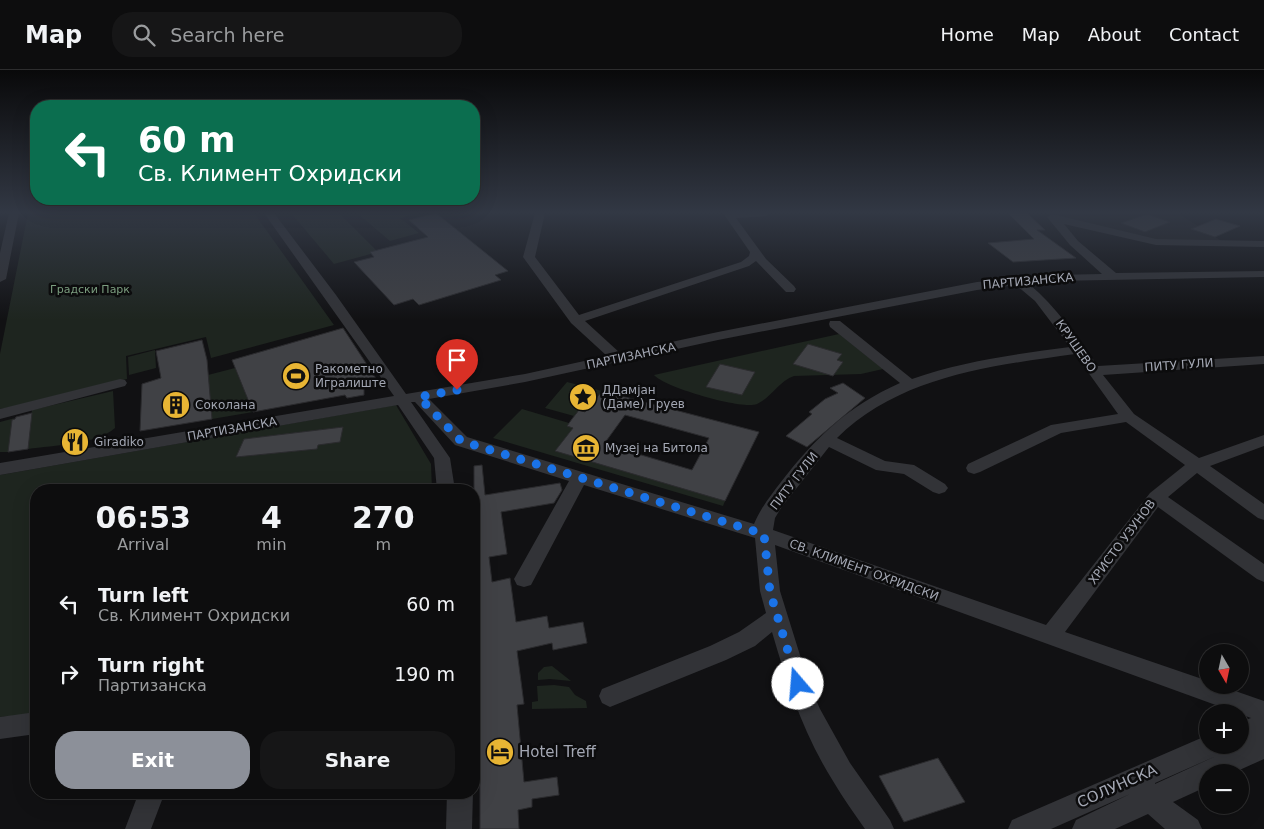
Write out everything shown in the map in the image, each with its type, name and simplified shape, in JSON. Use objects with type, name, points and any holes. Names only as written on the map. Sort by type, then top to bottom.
[{"type":"street","points":[[0,279],[7,248]]},
{"type":"street","points":[[295,248],[407,398],[442,458],[445,484]]},
{"type":"street","points":[[531,248],[529,256],[576,320],[618,359]]},
{"type":"street","points":[[753,248],[790,290]]},
{"type":"street","points":[[1080,248],[1112,276]]},
{"type":"street","points":[[576,320],[745,264],[754,257],[755,252]]},
{"type":"street","name":"ПАРТИЗАНСКА","points":[[0,470],[618,359],[718,336],[928,294],[1018,281],[1112,276],[1264,274]]},
{"type":"street","name":"КРУШЕВО","points":[[1018,281],[1046,305],[1093,371],[1129,417],[1195,466],[1264,513]]},
{"type":"street","points":[[835,324],[911,385]]},
{"type":"street","name":"ПИТУ ГУЛИ","points":[[881,829],[841,772],[812,717],[798,684],[770,592],[764,521],[778,499],[811,458],[853,415],[897,390],[985,364],[1078,350]]},
{"type":"street","name":"ПИТУ ГУЛИ","points":[[1093,371],[1264,360]]},
{"type":"street","points":[[0,414],[120,383]]},
{"type":"street","name":"СВ. КЛИМЕНТ ОХРИДСКИ","points":[[407,398],[461,441],[764,534],[1264,712]]},
{"type":"street","points":[[974,468],[1057,429],[1129,417]]},
{"type":"street","points":[[828,440],[882,466],[908,469],[939,488]]},
{"type":"street","name":"ХРИСТО УЗУНОВ","points":[[1049,637],[1156,497],[1195,466],[1264,440]]},
{"type":"street","points":[[0,460],[83,455]]},
{"type":"street","points":[[524,579],[579,478]]},
{"type":"street","points":[[1156,497],[1264,574]]},
{"type":"street","points":[[610,696],[726,650],[747,639],[777,616]]},
{"type":"street","points":[[0,728],[30,724]]},
{"type":"street","points":[[1249,730],[1264,724]]},
{"type":"street","points":[[1227,764],[1264,746]]},
{"type":"street","name":"СОЛУНСКА","points":[[1021,829],[1199,751]]},
{"type":"street","points":[[1085,829],[1199,777]]},
{"type":"street","points":[[1133,779],[1168,816],[1189,829]]},
{"type":"street","points":[[138,829],[149,799]]},
{"type":"street","points":[[459,829],[460,799]]},
{"type":"green space","name":"Градски Парк","points":[[21,248],[279,248],[334,325],[211,358],[206,337],[126,356],[127,379],[0,409],[0,354]]},
{"type":"green space","points":[[321,248],[374,248],[378,252],[334,264]]},
{"type":"green space","points":[[839,334],[883,369],[861,374],[794,376],[784,382],[767,398],[757,404],[748,405],[720,401],[687,391],[654,375]]},
{"type":"green space","points":[[155,350],[156,368],[129,375],[128,357]]},
{"type":"green space","points":[[235,368],[253,412],[212,419],[208,375]]},
{"type":"green space","points":[[567,382],[602,391],[585,412],[579,410],[574,416],[545,408]]},
{"type":"green space","points":[[113,391],[115,428],[107,434],[86,441],[28,449],[32,410]]},
{"type":"green space","points":[[396,405],[431,464],[432,484],[30,484],[30,714],[0,717],[0,475]]},
{"type":"green space","points":[[522,409],[569,423],[567,426],[573,428],[555,451],[725,501],[723,506],[493,438]]},
{"type":"green space","points":[[15,418],[12,420],[8,452],[0,452],[0,422]]},
{"type":"green space","points":[[552,666],[571,681],[538,680],[538,673],[544,667]]},
{"type":"green space","points":[[554,685],[569,687],[575,695],[586,701],[587,708],[532,709],[532,702],[538,701],[537,686]]},
{"type":"building","points":[[384,248],[480,248],[508,271],[495,275],[501,280],[419,305],[413,299],[394,305],[354,262],[374,257],[370,252]]},
{"type":"building","points":[[995,248],[1063,248],[1076,258],[1013,262]]},
{"type":"building","name":"Ракометно Игралиште","points":[[343,328],[379,383],[364,388],[364,395],[347,398],[345,395],[253,412],[232,360]]},
{"type":"building","name":"Соколана","points":[[202,340],[207,360],[212,419],[140,431],[142,384],[161,378],[156,351]]},
{"type":"building","points":[[808,344],[842,354],[837,360],[843,362],[833,376],[793,364]]},
{"type":"building","points":[[720,364],[755,372],[742,395],[706,387]]},
{"type":"building","points":[[843,383],[865,398],[807,447],[786,436],[812,414],[809,412],[825,399],[838,393],[830,388]]},
{"type":"building","name":"Музеј на Битола","points":[[602,391],[759,432],[725,501],[555,451],[573,428],[567,426],[572,419],[579,410],[585,412]],"holes":[[[625,415],[709,438],[692,470],[604,444]]]},
{"type":"building","points":[[32,413],[28,449],[8,452],[12,420],[16,417]]},
{"type":"building","points":[[343,427],[340,442],[318,445],[317,449],[236,457],[244,439]]},
{"type":"building","points":[[482,465],[485,495],[560,483],[562,490],[554,503],[501,512],[507,554],[489,557],[492,582],[510,578],[516,622],[547,616],[549,628],[583,622],[587,643],[553,650],[552,643],[517,651],[524,704],[517,705],[524,782],[557,777],[559,795],[532,799],[532,807],[518,810],[519,829],[480,829],[480,484],[474,484],[474,466]]},
{"type":"building","points":[[938,758],[965,802],[904,822],[879,776]]},
{"type":"place","name":"Ракометно Игралиште","points":[[296,376]]},
{"type":"place","name":"ДДамјан (Даме) Груев","points":[[583,397]]},
{"type":"place","name":"Соколана","points":[[176,405]]},
{"type":"place","name":"Giradiko","points":[[75,442]]},
{"type":"place","name":"Музеј на Битола","points":[[586,448]]},
{"type":"place","name":"Hotel Treff","points":[[500,752]]},
{"type":"route","points":[[457,390],[419,397],[461,441],[764,534],[770,592],[798,684]]}]
